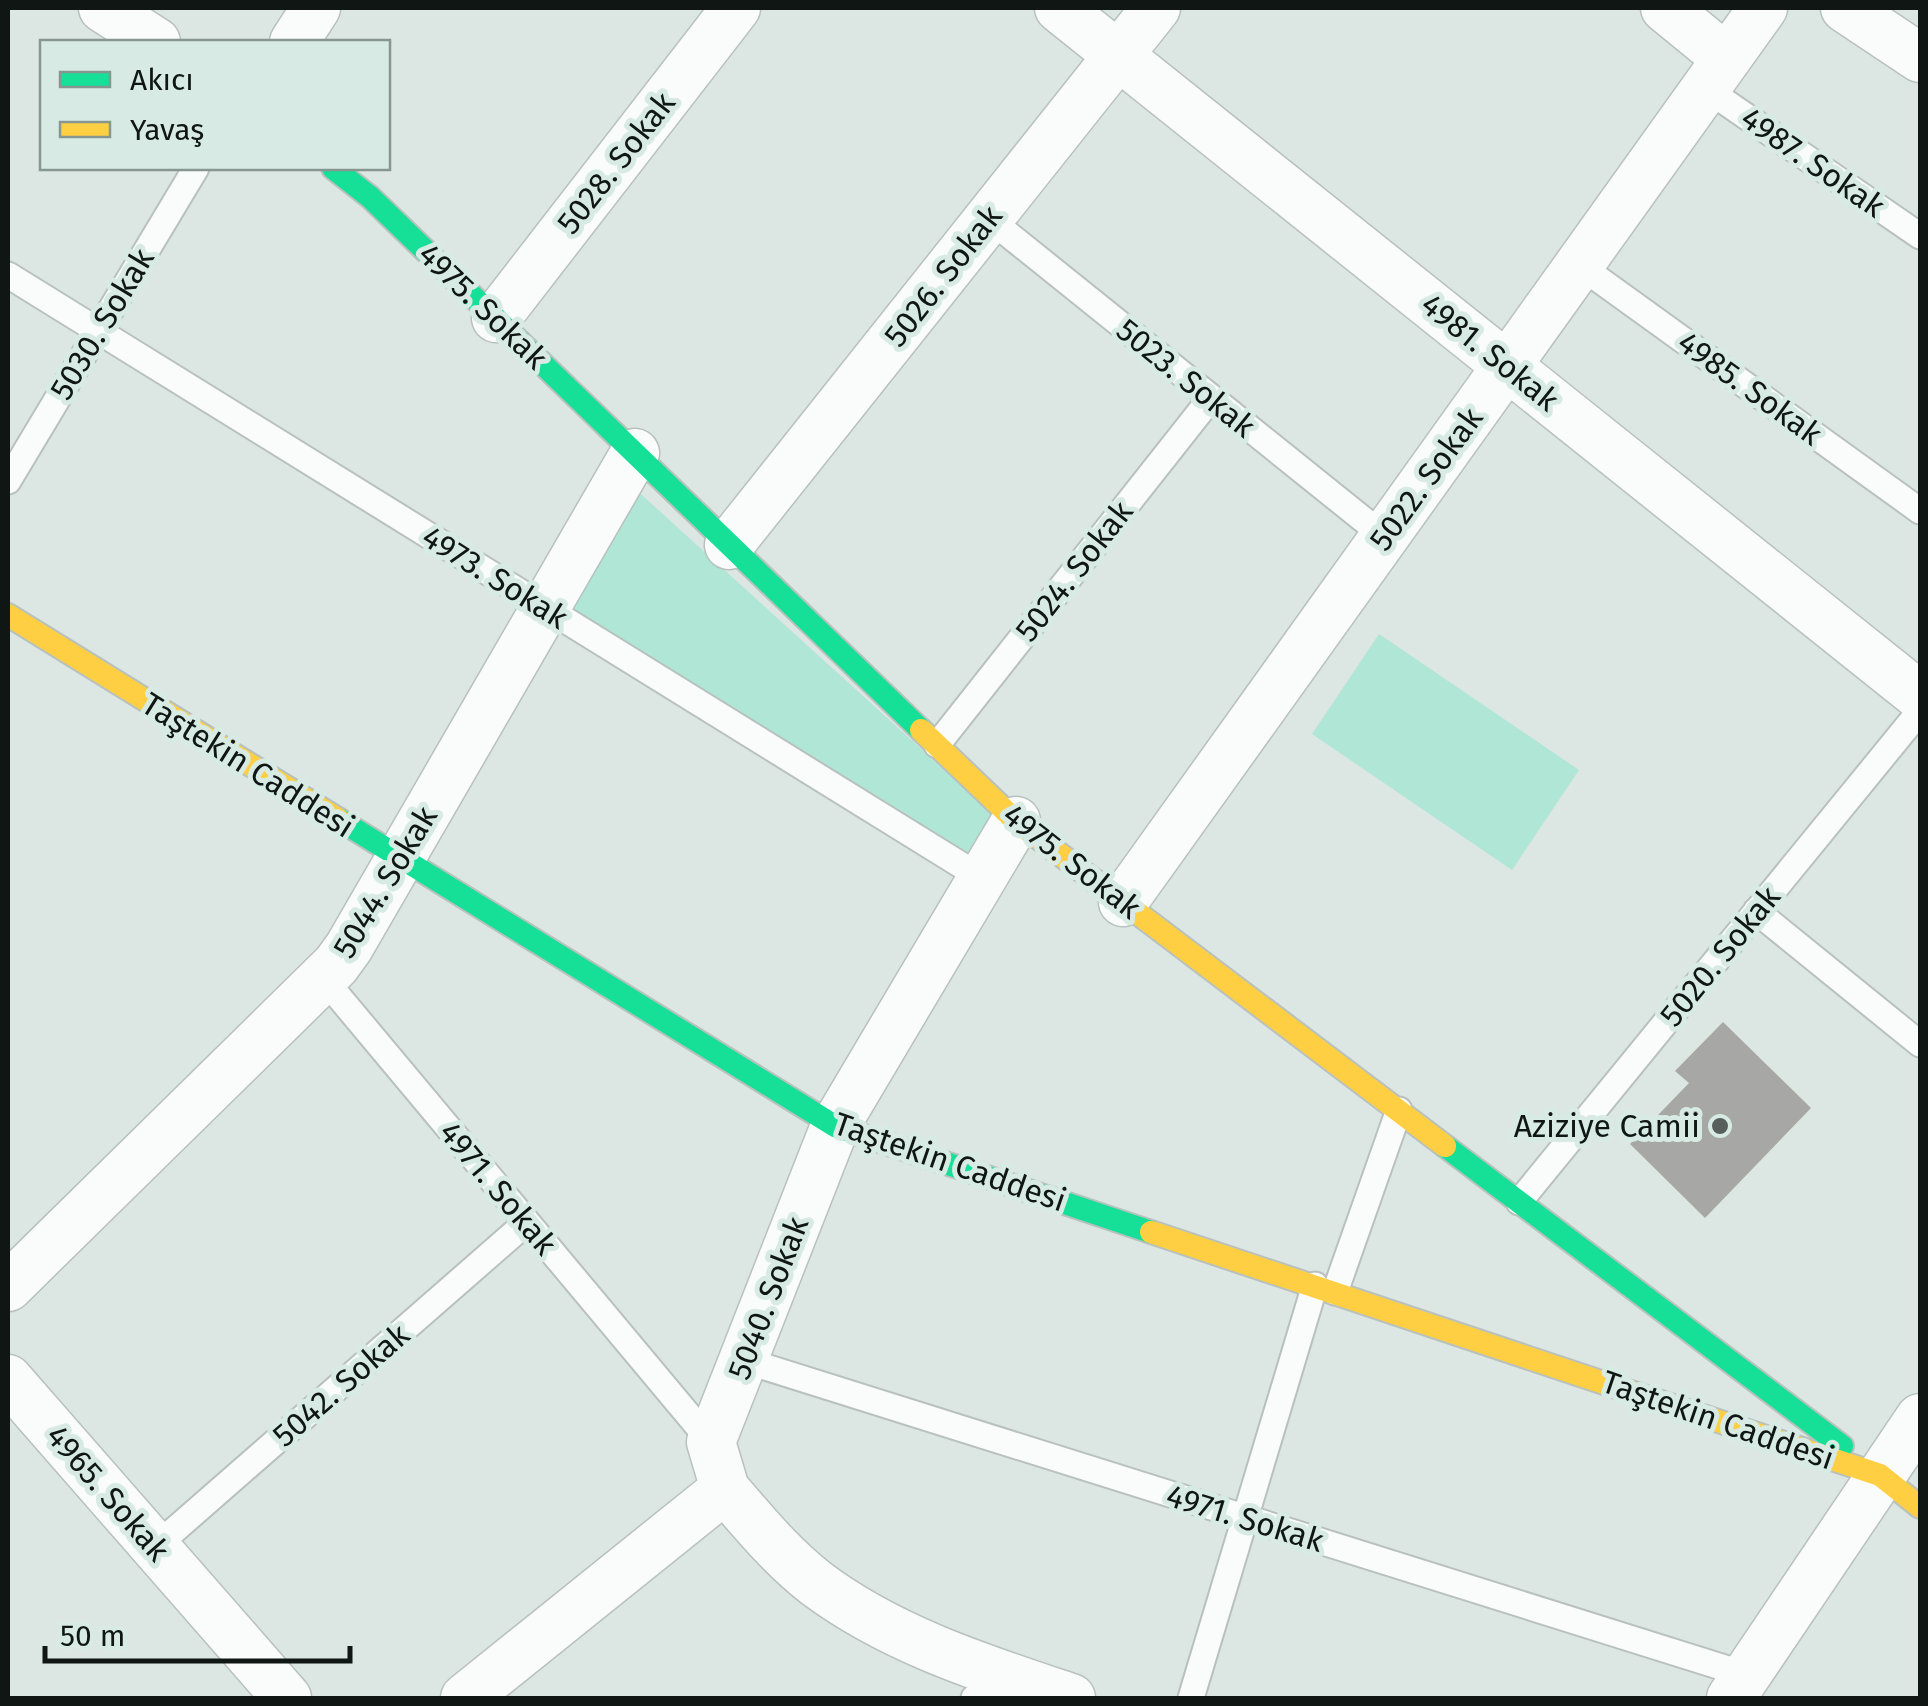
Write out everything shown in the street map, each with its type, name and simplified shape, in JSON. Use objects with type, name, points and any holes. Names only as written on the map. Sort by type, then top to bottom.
[{"type":"street","points":[[103,8],[153,40]]},
{"type":"street","points":[[295,40],[316,8]]},
{"type":"street","name":"5028. Sokak","points":[[496,318],[736,8]]},
{"type":"street","name":"4981. Sokak","points":[[1059,8],[1920,696]]},
{"type":"street","name":"5026. Sokak","points":[[729,545],[1156,8]]},
{"type":"street","points":[[1664,8],[1716,73]]},
{"type":"street","name":"5022. Sokak","points":[[1123,902],[1763,8]]},
{"type":"street","points":[[1846,8],[1920,58]]},
{"type":"street","name":"4975. Sokak","points":[[336,170],[370,197],[1016,821],[1880,1475]]},
{"type":"street","name":"5044. Sokak","points":[[8,1287],[324,979],[349,947],[635,454]]},
{"type":"street","name":"Taştekin Caddesi","points":[[8,615],[835,1126],[1880,1475],[1920,1508]]},
{"type":"street","name":"5040. Sokak","points":[[710,1442],[835,1126],[1016,821]]},
{"type":"street","name":"4965. Sokak","points":[[8,1378],[287,1698]]},
{"type":"street","points":[[1739,1687],[1920,1418]]},
{"type":"street","points":[[710,1442],[726,1489],[790,1561],[817,1584],[989,1687],[1071,1698]]},
{"type":"street","points":[[465,1698],[726,1489]]},
{"type":"lane","name":"4987. Sokak","points":[[1716,73],[1920,236]]},
{"type":"lane","name":"5030. Sokak","points":[[8,481],[195,170]]},
{"type":"lane","name":"5023. Sokak","points":[[988,218],[1384,537]]},
{"type":"lane","name":"4985. Sokak","points":[[1579,265],[1920,511]]},
{"type":"lane","name":"4973. Sokak","points":[[8,275],[982,878]]},
{"type":"lane","name":"5024. Sokak","points":[[937,745],[1211,398]]},
{"type":"lane","name":"5020. Sokak","points":[[1519,1202],[1920,711]]},
{"type":"lane","points":[[1756,912],[1920,1044]]},
{"type":"lane","name":"4971. Sokak","points":[[324,979],[710,1442]]},
{"type":"lane","points":[[1191,1698],[1245,1518],[1325,1288],[1399,1110]]},
{"type":"lane","name":"5042. Sokak","points":[[155,1547],[527,1222]]},
{"type":"lane","name":"4971. Sokak","points":[[743,1360],[1245,1518],[1739,1687]]},
{"type":"green space","points":[[632,486],[1006,826],[980,861],[565,606]]},
{"type":"green space","points":[[1379,634],[1579,770],[1512,870],[1312,734]]},
{"type":"building","name":"Aziziye Camii","points":[[1723,1022],[1811,1108],[1705,1218],[1630,1144],[1689,1083],[1675,1071]]},
{"type":"traffic: fast","points":[[336,170],[370,197],[921,730]]},
{"type":"traffic: fast","points":[[338,819],[835,1126],[1151,1232]]},
{"type":"traffic: fast","points":[[1445,1146],[1842,1446]]},
{"type":"traffic: slow","points":[[8,615],[338,819]]},
{"type":"traffic: slow","points":[[921,730],[1016,821],[1445,1146]]},
{"type":"traffic: slow","points":[[1151,1232],[1880,1475],[1920,1507]]},
{"type":"place","name":"Aziziye Camii","points":[[1720,1126]]}]
